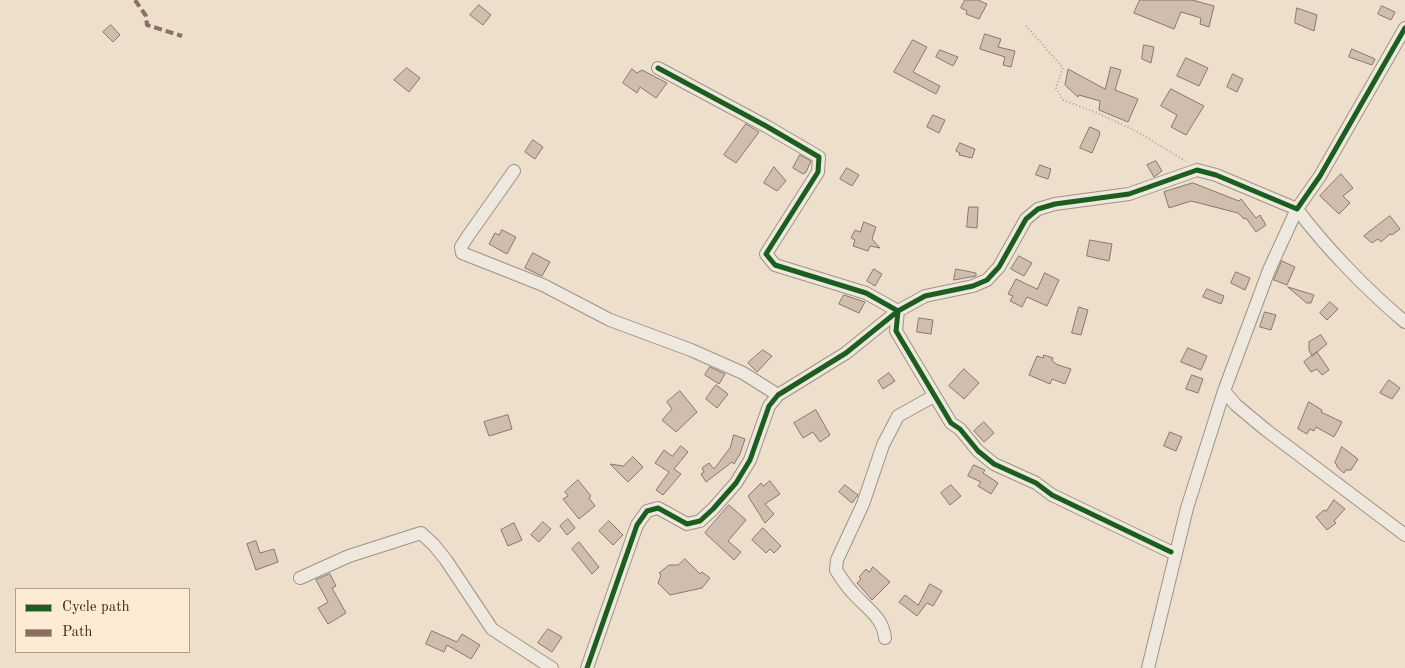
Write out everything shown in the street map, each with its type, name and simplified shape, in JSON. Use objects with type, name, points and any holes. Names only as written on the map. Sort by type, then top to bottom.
[{"type":"street","points":[[1148,668],[1186,508],[1224,391],[1265,279],[1297,209],[1320,176],[1405,28]]},
{"type":"street","points":[[658,68],[766,126],[818,157],[818,172],[766,254],[770,261],[775,265],[866,293],[898,311]]},
{"type":"street","points":[[587,668],[637,524],[647,511],[658,508],[687,524],[700,521],[736,483],[750,460],[769,406],[778,395],[846,353],[898,311],[925,296],[973,286],[987,280],[999,267],[1026,219],[1038,209],[1055,204],[1129,194],[1197,170],[1216,175],[1297,209],[1312,230],[1388,308],[1405,322]]},
{"type":"street","points":[[514,172],[468,236],[461,247],[462,253],[543,285],[610,320],[691,350],[742,373],[778,395]]},
{"type":"street","points":[[898,311],[896,331],[951,423],[960,429],[978,451],[994,464],[1036,483],[1052,495],[1079,509],[1107,519],[1171,552]]},
{"type":"street","points":[[1224,391],[1236,405],[1266,430],[1405,535]]},
{"type":"street","points":[[885,638],[883,626],[852,593],[836,570],[838,560],[863,504],[883,445],[898,416],[934,396]]},
{"type":"street","points":[[300,578],[349,556],[421,533],[434,544],[446,560],[492,629],[552,668]]},
{"type":"path","points":[[1026,26],[1063,68],[1056,88],[1063,100],[1136,131],[1197,170]]},
{"type":"building","points":[[965,0],[978,0],[987,4],[979,19],[966,14],[967,11],[961,8]]},
{"type":"building","points":[[1140,0],[1192,0],[1214,6],[1209,27],[1200,24],[1201,18],[1181,12],[1174,29],[1134,13]]},
{"type":"building","points":[[479,5],[491,15],[483,25],[470,15]]},
{"type":"building","points":[[1382,6],[1395,12],[1391,20],[1378,14]]},
{"type":"building","points":[[1297,8],[1317,15],[1314,31],[1295,23]]},
{"type":"building","points":[[111,25],[120,35],[113,42],[103,32]]},
{"type":"building","points":[[985,34],[1001,39],[998,47],[1015,51],[1011,67],[1003,65],[1005,57],[980,49]]},
{"type":"building","points":[[913,40],[927,47],[913,72],[940,86],[936,94],[894,72]]},
{"type":"building","points":[[1144,45],[1154,47],[1151,63],[1142,59]]},
{"type":"building","points":[[1352,49],[1375,59],[1372,65],[1349,57]]},
{"type":"building","points":[[940,50],[958,57],[953,66],[936,57]]},
{"type":"building","points":[[1186,58],[1208,68],[1199,86],[1177,76]]},
{"type":"building","points":[[1111,67],[1121,70],[1115,90],[1138,99],[1128,122],[1099,110],[1100,101],[1079,95],[1078,97],[1065,85],[1068,69],[1105,89]]},
{"type":"building","points":[[407,68],[420,78],[409,92],[394,80]]},
{"type":"building","points":[[632,69],[637,73],[642,70],[667,83],[656,98],[640,87],[637,93],[623,83]]},
{"type":"building","points":[[1233,74],[1243,79],[1237,92],[1227,87]]},
{"type":"building","points":[[1171,89],[1204,106],[1186,135],[1171,127],[1177,115],[1161,106]]},
{"type":"building","points":[[933,115],[945,120],[939,133],[927,127]]},
{"type":"building","points":[[746,124],[759,132],[736,163],[724,155]]},
{"type":"building","points":[[1090,127],[1099,131],[1100,134],[1092,153],[1080,148]]},
{"type":"building","points":[[533,140],[543,147],[535,159],[525,152]]},
{"type":"building","points":[[960,143],[975,149],[972,158],[959,155],[960,153],[956,151]]},
{"type":"building","points":[[800,155],[811,161],[806,172],[803,174],[793,168]]},
{"type":"building","points":[[1156,161],[1162,171],[1154,177],[1147,165]]},
{"type":"building","points":[[1040,165],[1051,169],[1048,179],[1036,175]]},
{"type":"building","points":[[774,167],[786,181],[777,191],[764,183]]},
{"type":"building","points":[[847,168],[859,175],[852,186],[840,179]]},
{"type":"building","points":[[1341,174],[1353,188],[1343,196],[1350,203],[1339,214],[1320,196]]},
{"type":"building","points":[[1193,183],[1239,201],[1241,199],[1256,218],[1260,215],[1266,225],[1256,232],[1246,218],[1244,219],[1238,213],[1191,201],[1169,208],[1164,192]]},
{"type":"building","points":[[969,207],[978,207],[977,228],[967,227]]},
{"type":"building","points":[[1390,216],[1400,229],[1392,235],[1390,234],[1381,242],[1378,239],[1372,243],[1364,236]]},
{"type":"building","points":[[864,222],[876,227],[872,239],[880,248],[870,246],[868,251],[853,246],[855,240],[851,238],[855,230],[860,232]]},
{"type":"building","points":[[502,230],[516,237],[507,254],[489,244],[495,233],[499,235]]},
{"type":"building","points":[[1090,240],[1112,244],[1109,261],[1087,256]]},
{"type":"building","points":[[533,253],[550,262],[542,276],[525,268]]},
{"type":"building","points":[[1019,256],[1032,263],[1024,276],[1011,269]]},
{"type":"building","points":[[1282,261],[1295,267],[1287,285],[1274,280]]},
{"type":"building","points":[[874,269],[882,274],[875,286],[867,281]]},
{"type":"building","points":[[956,269],[976,273],[976,276],[954,280]]},
{"type":"building","points":[[1236,272],[1250,278],[1245,290],[1231,283]]},
{"type":"building","points":[[1045,273],[1059,280],[1047,306],[1027,297],[1022,307],[1010,301],[1013,296],[1008,294],[1016,279],[1037,289]]},
{"type":"building","points":[[1288,287],[1314,295],[1311,303],[1307,303]]},
{"type":"building","points":[[1207,289],[1224,296],[1221,304],[1203,297]]},
{"type":"building","points":[[844,295],[865,302],[859,313],[839,304]]},
{"type":"building","points":[[1330,302],[1338,309],[1327,320],[1320,313]]},
{"type":"building","points":[[1079,307],[1088,310],[1081,335],[1072,333]]},
{"type":"building","points":[[1265,312],[1276,315],[1271,330],[1260,327]]},
{"type":"building","points":[[919,318],[933,320],[931,334],[917,332]]},
{"type":"building","points":[[1321,335],[1327,344],[1312,356],[1309,350],[1309,342]]},
{"type":"building","points":[[1188,348],[1207,356],[1201,370],[1181,362]]},
{"type":"building","points":[[763,350],[772,356],[757,372],[748,363]]},
{"type":"building","points":[[1317,352],[1329,370],[1322,375],[1317,369],[1311,372],[1304,362]]},
{"type":"building","points":[[1044,355],[1053,358],[1052,361],[1058,365],[1071,369],[1065,384],[1052,379],[1050,384],[1029,375],[1037,356],[1043,358]]},
{"type":"building","points":[[710,367],[725,374],[719,384],[705,375]]},
{"type":"building","points":[[964,369],[979,383],[964,399],[949,386]]},
{"type":"building","points":[[889,373],[895,381],[883,389],[878,381]]},
{"type":"building","points":[[1192,375],[1203,379],[1198,393],[1186,389]]},
{"type":"building","points":[[1389,380],[1400,388],[1392,399],[1380,393]]},
{"type":"building","points":[[716,385],[728,394],[717,408],[706,399]]},
{"type":"building","points":[[680,391],[697,412],[676,432],[662,420],[672,409],[667,402]]},
{"type":"building","points":[[1309,402],[1322,410],[1321,412],[1342,422],[1334,437],[1316,427],[1314,431],[1310,429],[1307,434],[1298,429]]},
{"type":"building","points":[[816,410],[830,435],[820,442],[813,432],[803,438],[794,423]]},
{"type":"building","points":[[508,415],[512,429],[489,436],[484,422]]},
{"type":"building","points":[[984,422],[994,433],[984,442],[974,431]]},
{"type":"building","points":[[1170,432],[1182,437],[1176,451],[1164,446]]},
{"type":"building","points":[[734,435],[745,439],[740,454],[734,464],[732,462],[706,482],[701,474],[704,472],[702,468],[709,463],[714,469],[730,448]]},
{"type":"building","points":[[681,446],[688,452],[674,469],[681,474],[663,495],[656,490],[669,472],[655,463],[664,450],[672,456]]},
{"type":"building","points":[[1342,447],[1358,459],[1351,470],[1346,470],[1344,473],[1335,463]]},
{"type":"building","points":[[633,457],[643,467],[628,482],[610,464],[623,466]]},
{"type":"building","points":[[974,465],[985,470],[983,473],[998,483],[991,494],[978,486],[981,482],[968,476]]},
{"type":"building","points":[[578,480],[591,496],[589,498],[595,506],[579,519],[563,499],[568,496],[565,492]]},
{"type":"building","points":[[770,481],[780,494],[765,504],[774,514],[765,523],[748,496],[761,483],[763,486]]},
{"type":"building","points":[[845,485],[858,495],[852,503],[839,492]]},
{"type":"building","points":[[951,485],[961,496],[950,505],[941,493]]},
{"type":"building","points":[[1334,500],[1345,509],[1334,521],[1336,523],[1327,530],[1316,517],[1324,510],[1326,511]]},
{"type":"building","points":[[729,505],[746,520],[728,541],[741,552],[734,560],[705,533]]},
{"type":"building","points":[[568,519],[575,528],[567,535],[560,526]]},
{"type":"building","points":[[609,521],[623,535],[613,545],[599,531]]},
{"type":"building","points":[[543,522],[551,529],[539,542],[531,535]]},
{"type":"building","points":[[514,523],[522,540],[508,546],[501,530]]},
{"type":"building","points":[[763,528],[781,546],[774,553],[770,549],[766,553],[752,540]]},
{"type":"building","points":[[256,541],[260,553],[274,549],[278,562],[256,570],[247,544]]},
{"type":"building","points":[[579,542],[599,567],[592,574],[572,549]]},
{"type":"building","points":[[685,559],[700,574],[702,572],[710,578],[702,588],[670,595],[658,583],[661,575],[659,573],[669,565],[678,565]]},
{"type":"building","points":[[873,567],[890,582],[872,600],[857,583],[861,579],[859,577],[866,569],[869,572]]},
{"type":"building","points":[[330,574],[336,586],[332,588],[346,613],[328,624],[318,608],[328,602],[316,580]]},
{"type":"building","points":[[930,584],[942,591],[933,606],[927,603],[917,616],[899,602],[905,595],[918,605]]},
{"type":"building","points":[[548,629],[562,637],[552,652],[538,643]]},
{"type":"building","points":[[432,631],[457,642],[462,634],[480,645],[471,659],[447,645],[444,652],[426,644]]},
{"type":"marked path","points":[[135,0],[146,16],[147,25],[182,36]]},
{"type":"cycle path","points":[[587,668],[637,525],[647,511],[658,508],[687,524],[700,521],[736,483],[750,460],[769,406],[778,395],[846,353],[898,311],[925,296],[973,286],[987,280],[999,267],[1026,219],[1038,209],[1055,204],[1129,194],[1197,170],[1216,175],[1297,209],[1320,176],[1405,28]]},
{"type":"cycle path","points":[[658,68],[819,157],[818,172],[766,254],[775,265],[866,293],[898,311],[896,331],[951,423],[960,429],[978,451],[994,464],[1036,483],[1052,495],[1171,552]]}]
